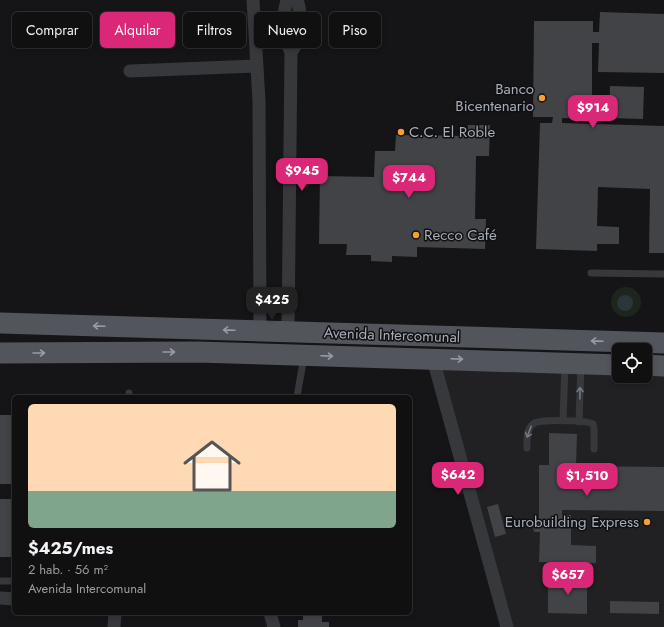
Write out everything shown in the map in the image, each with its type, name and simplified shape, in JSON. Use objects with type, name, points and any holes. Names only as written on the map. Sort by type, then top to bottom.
[{"type":"main road","name":"Avenida Intercomunal","points":[[0,323],[664,343]]},
{"type":"main road","name":"Avenida Intercomunal","points":[[0,353],[197,352],[612,364]]},
{"type":"main road","points":[[652,365],[664,366]]},
{"type":"street","points":[[253,0],[259,102],[260,331]]},
{"type":"street","points":[[287,0],[283,24],[284,38],[291,52],[288,332]]},
{"type":"street","points":[[291,52],[299,39],[300,23],[299,5],[297,0]]},
{"type":"street","points":[[130,71],[256,66]]},
{"type":"street","points":[[433,359],[507,627]]},
{"type":"street","points":[[0,598],[12,598]]},
{"type":"street","points":[[114,627],[115,615]]},
{"type":"street","points":[[268,627],[269,615]]},
{"type":"street","points":[[270,615],[274,627]]},
{"type":"lane","points":[[591,273],[663,274]]},
{"type":"lane","points":[[298,395],[305,355]]},
{"type":"lane","points":[[563,421],[573,363]]},
{"type":"lane","points":[[573,363],[579,422]]},
{"type":"lane","points":[[527,448],[527,434],[533,424],[539,422],[563,421],[589,422],[593,424],[594,449]]},
{"type":"lane","points":[[0,581],[12,581]]},
{"type":"shaded area","points":[[626,287],[637,291],[641,302],[637,313],[626,317],[615,313],[611,302],[615,291]]},
{"type":"shaded area","points":[[625,295],[631,297],[633,303],[631,309],[625,311],[619,309],[617,303],[619,297]]},
{"type":"shaded area","points":[[435,350],[612,356],[612,383],[652,383],[652,357],[664,357],[664,627],[513,627]]},
{"type":"building","points":[[600,12],[664,14],[664,73],[598,72],[599,43],[592,43],[592,119],[562,118],[562,123],[664,126],[664,253],[649,253],[650,189],[598,187],[597,226],[619,227],[619,244],[597,244],[597,251],[536,249],[540,123],[552,123],[553,117],[533,117],[534,21],[593,21],[593,32],[599,32]]},
{"type":"building","points":[[610,86],[644,87],[643,119],[609,118]]},
{"type":"building","points":[[468,125],[490,125],[489,156],[476,156],[475,219],[486,219],[485,249],[417,247],[417,257],[392,256],[392,262],[371,261],[371,255],[346,255],[347,244],[319,244],[320,176],[374,177],[375,151],[395,151],[396,135],[468,136]]},
{"type":"building","points":[[0,415],[12,415],[12,484],[0,484]]},
{"type":"building","points":[[549,433],[577,434],[576,466],[664,467],[664,511],[562,510],[562,515],[571,515],[571,545],[596,546],[596,563],[539,562],[540,532],[534,532],[533,527],[534,523],[539,523],[539,465],[549,465]]},
{"type":"building","points":[[0,499],[12,499],[12,557],[0,557]]},
{"type":"building","points":[[498,504],[506,534],[495,537],[487,507]]},
{"type":"building","points":[[548,579],[587,579],[587,614],[548,613]]},
{"type":"building","points":[[610,601],[659,602],[659,614],[610,613]]},
{"type":"building","points":[[303,615],[322,615],[322,622],[329,622],[329,627],[298,627],[298,620],[303,620]]},
{"type":"place","name":"Banco Bicentenario","points":[[542,98]]},
{"type":"place","name":"C.C. El Roble","points":[[401,132]]},
{"type":"place","name":"Recco Café","points":[[416,235]]},
{"type":"place","name":"Eurobuilding Express","points":[[647,522]]}]
